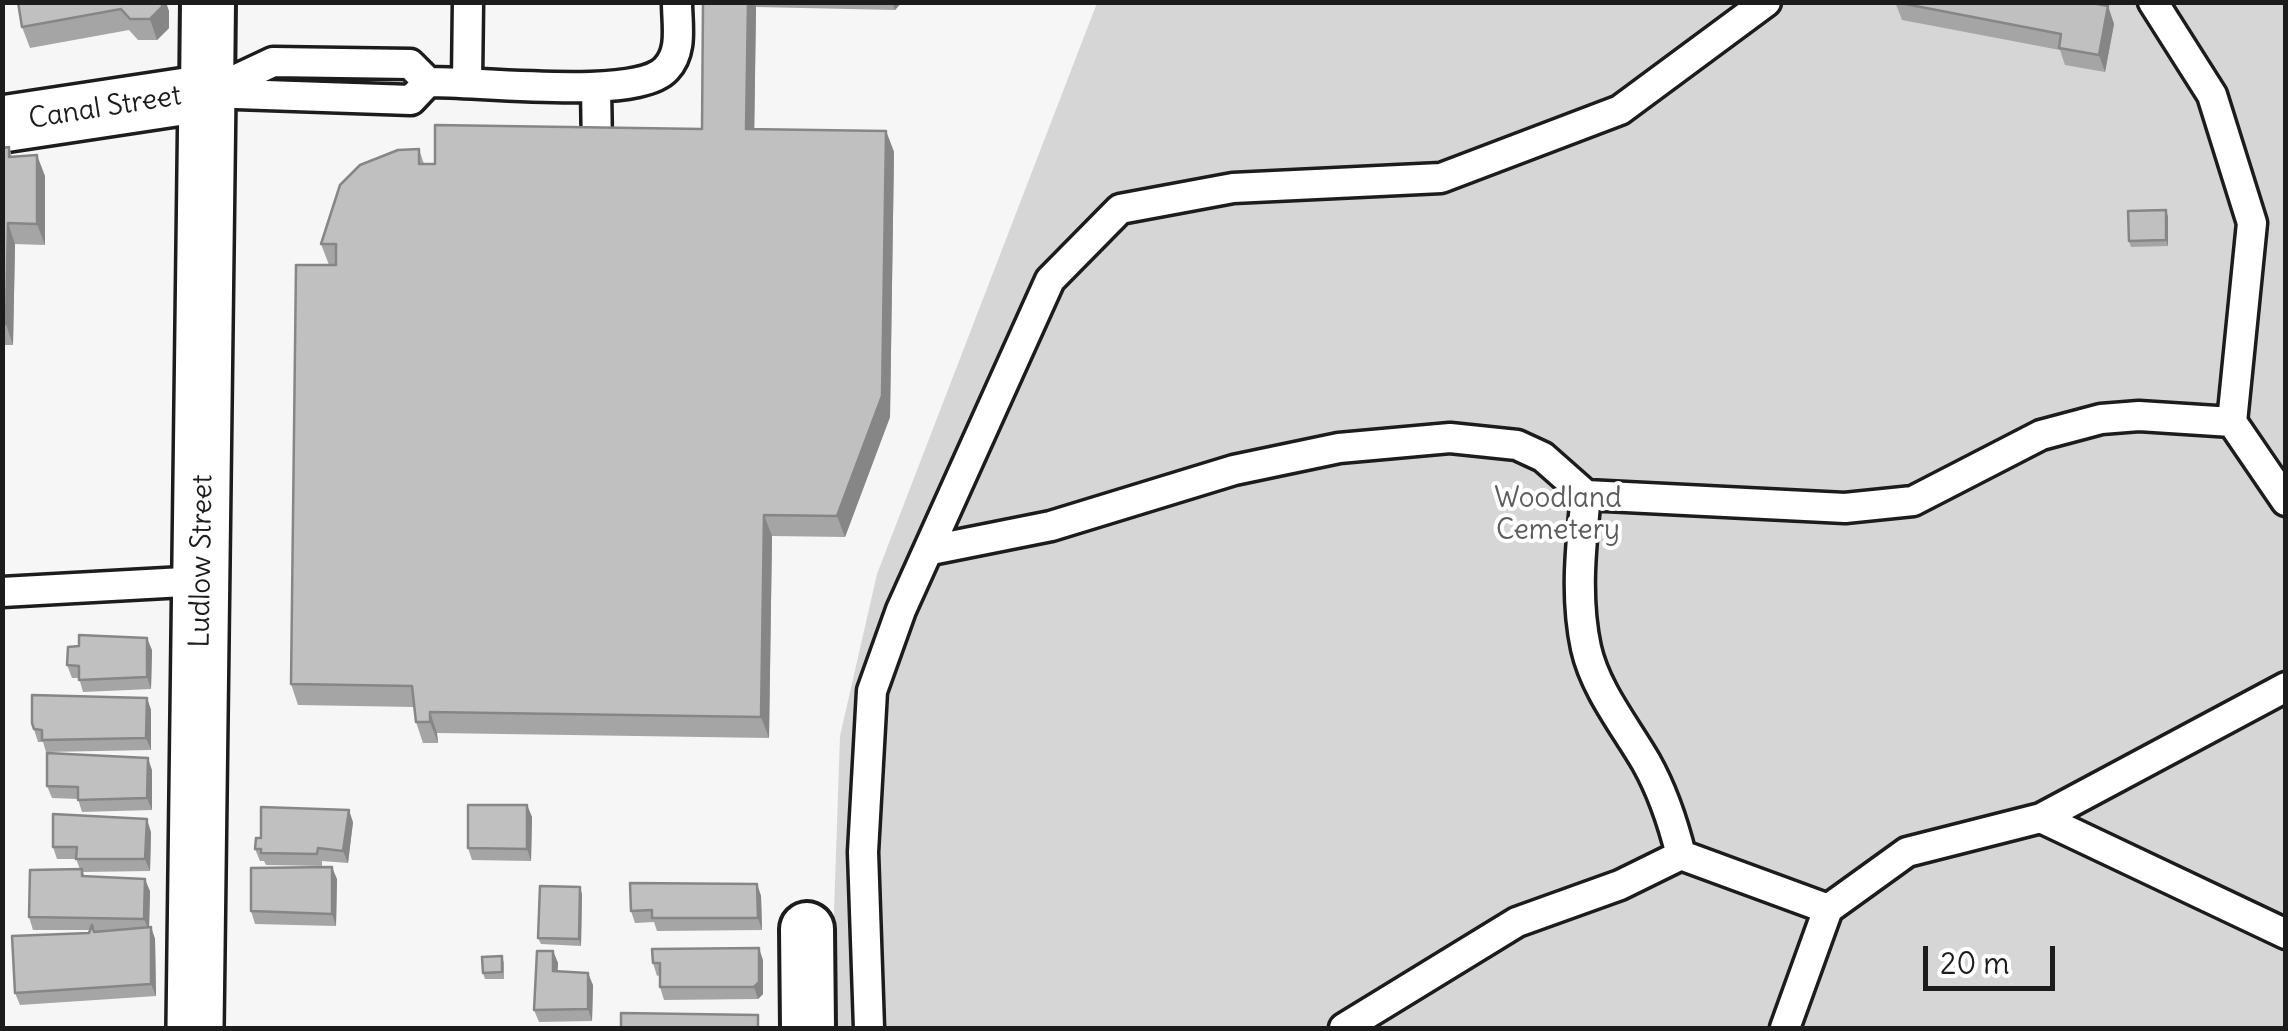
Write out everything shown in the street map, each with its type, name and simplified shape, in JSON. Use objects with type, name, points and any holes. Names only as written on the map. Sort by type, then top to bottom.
[{"type":"street","points":[[207,93],[208,2]]},
{"type":"street","name":"Canal Street","points":[[2,124],[207,93]]},
{"type":"street","name":"Ludlow Street","points":[[195,1028],[207,93]]},
{"type":"street","points":[[807,930],[808,1028]]},
{"type":"street","points":[[184,1028],[195,1028]]},
{"type":"lane","points":[[466,81],[468,2]]},
{"type":"lane","points":[[207,93],[273,62],[410,64],[428,82],[632,86],[664,72],[678,53],[677,2]]},
{"type":"lane","points":[[868,1028],[863,852],[872,692],[901,610],[1050,280],[1120,210],[1233,188],[1441,178],[1620,110],[1766,2]]},
{"type":"lane","points":[[2153,2],[2212,95],[2252,223],[2232,422],[2286,502]]},
{"type":"lane","points":[[596,87],[597,148]]},
{"type":"lane","points":[[931,550],[1051,526],[1234,470],[1338,448],[1450,438],[1518,445],[1543,457],[1586,495],[1845,508],[1912,501],[2041,435],[2102,420],[2139,416],[2232,422]]},
{"type":"lane","points":[[1586,495],[1578,582],[1586,650],[1606,696],[1648,766],[1672,817],[1680,855]]},
{"type":"lane","points":[[2,592],[202,582]]},
{"type":"lane","points":[[1786,1028],[1828,909],[1907,852],[2041,818],[2286,687]]},
{"type":"lane","points":[[2041,818],[2286,934]]},
{"type":"lane","points":[[1344,1028],[1518,922],[1620,884],[1680,855],[1828,909]]},
{"type":"green space","name":"Woodland Cemetery","points":[[1097,3],[2285,3],[2285,1028],[830,1028],[840,736],[877,574]]},
{"type":"building","points":[[18,2],[162,2],[162,7],[150,19],[130,19],[121,9],[22,27]]},
{"type":"building","points":[[703,2],[748,2],[746,129],[886,131],[882,396],[837,516],[764,515],[761,717],[430,712],[430,722],[416,722],[412,686],[291,684],[296,265],[336,265],[336,244],[321,244],[340,185],[360,165],[398,150],[419,149],[419,164],[435,164],[435,125],[702,129]]},
{"type":"building","points":[[1895,2],[2087,2],[2108,6],[2099,55],[2059,48],[2061,34]]},
{"type":"building","points":[[9,147],[9,157],[37,155],[37,224],[8,223],[6,324],[2,324],[2,148]]},
{"type":"building","points":[[2166,210],[2166,240],[2129,241],[2128,211]]},
{"type":"building","points":[[79,635],[147,638],[147,677],[79,680],[79,666],[67,665],[68,647],[79,646]]},
{"type":"building","points":[[32,695],[147,698],[146,738],[42,740],[42,730],[34,729],[32,723]]},
{"type":"building","points":[[47,753],[148,758],[147,798],[78,800],[78,787],[47,786]]},
{"type":"building","points":[[468,805],[527,805],[527,849],[468,848]]},
{"type":"building","points":[[261,807],[349,810],[343,851],[318,848],[317,854],[261,853],[261,849],[255,849],[256,838],[261,838]]},
{"type":"building","points":[[53,814],[147,819],[145,859],[76,859],[77,847],[53,847]]},
{"type":"building","points":[[332,867],[332,914],[251,911],[251,868]]},
{"type":"building","points":[[82,869],[82,876],[145,879],[144,919],[29,917],[30,870]]},
{"type":"building","points":[[630,883],[757,884],[758,918],[652,918],[652,910],[631,911]]},
{"type":"building","points":[[540,886],[580,887],[579,939],[538,938]]},
{"type":"building","points":[[92,925],[94,932],[151,927],[151,984],[15,993],[12,936],[89,933]]},
{"type":"building","points":[[759,948],[759,982],[754,987],[660,987],[660,963],[653,963],[652,949]]},
{"type":"building","points":[[537,951],[553,951],[553,971],[588,973],[588,1009],[534,1010]]},
{"type":"building","points":[[502,956],[502,972],[483,973],[482,957]]},
{"type":"building","points":[[621,1013],[758,1015],[758,1028],[621,1028]]}]
